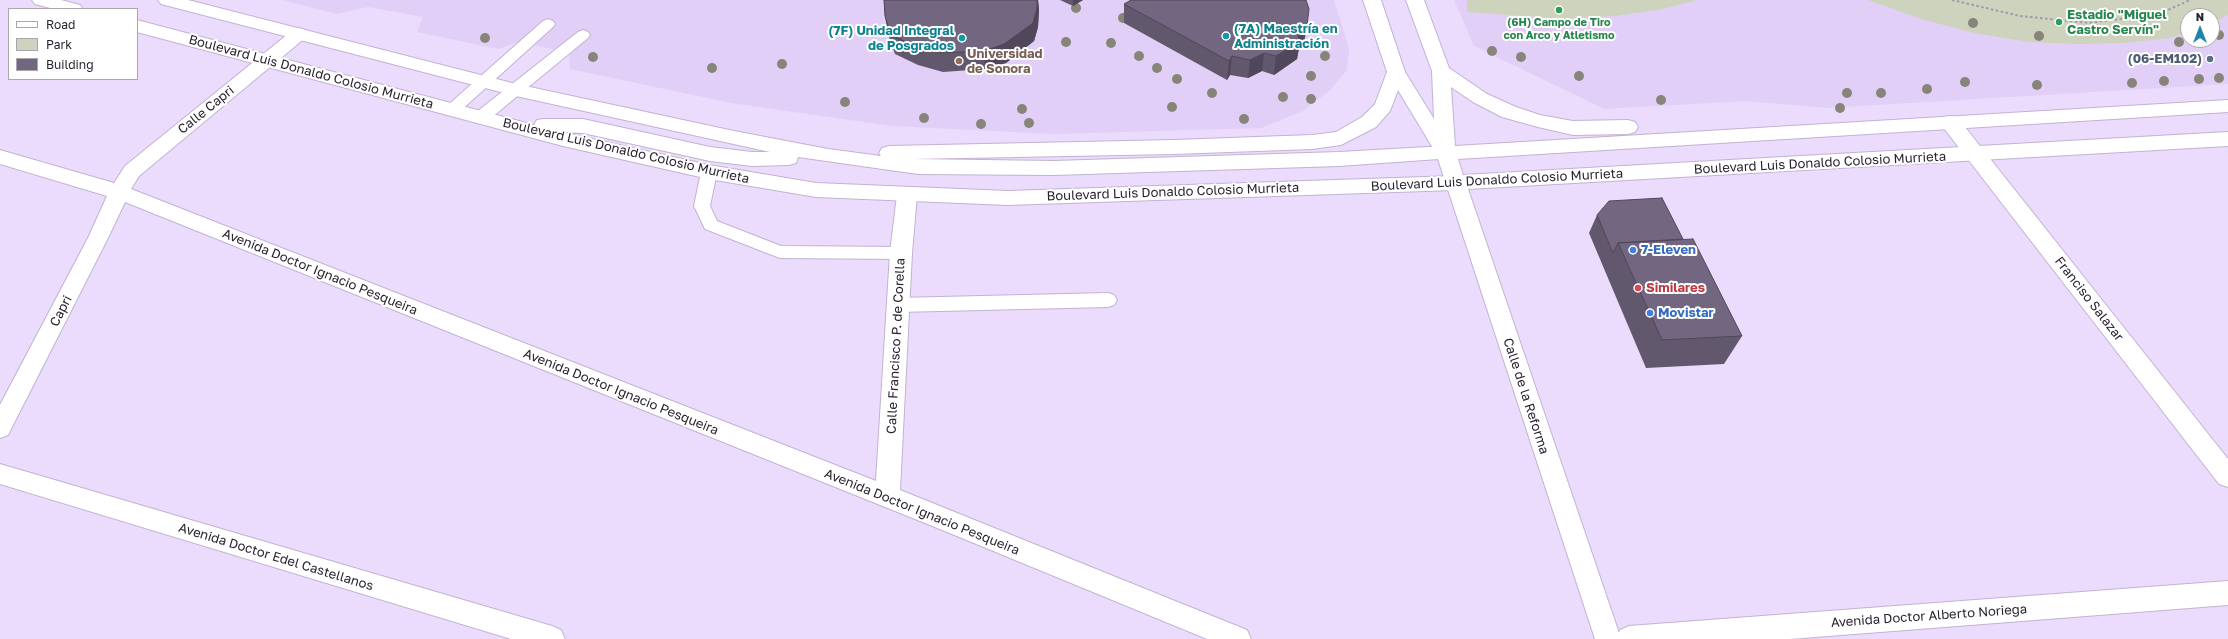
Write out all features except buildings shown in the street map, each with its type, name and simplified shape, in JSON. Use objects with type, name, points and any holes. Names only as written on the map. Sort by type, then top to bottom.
[{"type":"main road","points":[[41,0],[70,8]]},
{"type":"main road","name":"Boulevard Luis Donaldo Colosio Murrieta","points":[[167,0],[516,90],[734,138],[828,156],[918,167],[1054,168],[1339,159],[2228,106]]},
{"type":"main road","name":"Calle de la Reforma","points":[[1372,0],[1396,72],[1446,153]]},
{"type":"main road","name":"Calle de la Reforma","points":[[1415,0],[1441,71],[1446,153],[1455,183],[1608,639]]},
{"type":"main road","name":"Boulevard Luis Donaldo Colosio Murrieta","points":[[138,26],[266,62],[453,109],[480,118],[709,172],[816,190],[907,195],[1008,198],[1455,183],[2228,139]]},
{"type":"main road","name":"Calle Capri","points":[[119,192],[132,171],[146,158],[299,34]]},
{"type":"main road","points":[[1441,71],[1480,98],[1509,112],[1538,121],[1573,128],[1603,128],[1741,121],[1828,129]]},
{"type":"main road","points":[[507,124],[583,126],[710,154],[752,159],[937,151],[1174,147],[1312,142],[1341,138],[1369,122],[1383,106],[1396,72]]},
{"type":"main road","name":"Franciso Salazar","points":[[1950,122],[2228,477]]},
{"type":"main road","name":"Avenida Doctor Ignacio Pesqueira","points":[[0,157],[119,192],[887,497],[1238,639]]},
{"type":"main road","name":"Capri","points":[[0,428],[98,238],[119,192]]},
{"type":"main road","name":"Calle Francisco P. de Corella","points":[[887,497],[901,253],[907,195]]},
{"type":"main road","name":"Avenida Doctor Edel Castellanos","points":[[0,474],[552,639]]},
{"type":"main road","name":"Avenida Doctor Alberto Noriega","points":[[1629,639],[2228,593]]},
{"type":"lane","points":[[453,109],[548,24]]},
{"type":"lane","points":[[480,118],[583,36]]},
{"type":"lane","points":[[709,172],[702,206],[711,225],[780,252],[901,253]]},
{"type":"lane","points":[[898,305],[1108,300]]},
{"type":"path","points":[[1952,0],[2020,16],[2089,23],[2117,22],[2146,17],[2159,14],[2190,0]]},
{"type":"shaded area","name":"Universidad de Sonora","points":[[282,0],[1334,0],[1349,48],[1347,70],[1329,91],[1303,111],[1261,128],[1054,134],[892,126],[731,103],[570,69],[569,53],[562,51],[519,42],[498,49],[417,32],[423,17],[368,7],[337,14]]},
{"type":"shaded area","points":[[1454,0],[2228,0],[2228,84],[1826,108],[1747,101],[1604,109],[1474,46]]},
{"type":"green space","name":"(6H) Campo de Tiro con Arco y Atletismo","points":[[1467,0],[1697,0],[1663,9],[1615,16],[1564,19],[1467,12]]},
{"type":"green space","name":"Estadio \"Miguel Castro Servín\"","points":[[1868,0],[2228,0],[2228,15],[2220,20],[2220,8],[2180,8],[2180,35],[2170,38],[2123,43],[2077,44],[2029,42],[1974,33],[1921,19]]},
{"type":"place","name":"(6H) Campo de Tiro con Arco y Atletismo","points":[[1559,10]]},
{"type":"place","name":"Estadio \"Miguel Castro Servín\"","points":[[2059,22]]},
{"type":"place","name":"(7A) Maestría en Administración","points":[[1226,36]]},
{"type":"place","name":"(7F) Unidad Integral de Posgrados","points":[[962,38]]},
{"type":"place","name":"(06-EM102)","points":[[2210,59]]},
{"type":"place","name":"Universidad de Sonora","points":[[959,61]]},
{"type":"place","name":"7-Eleven","points":[[1633,250]]},
{"type":"place","name":"Similares","points":[[1638,288]]},
{"type":"place","name":"Movistar","points":[[1650,313]]}]
